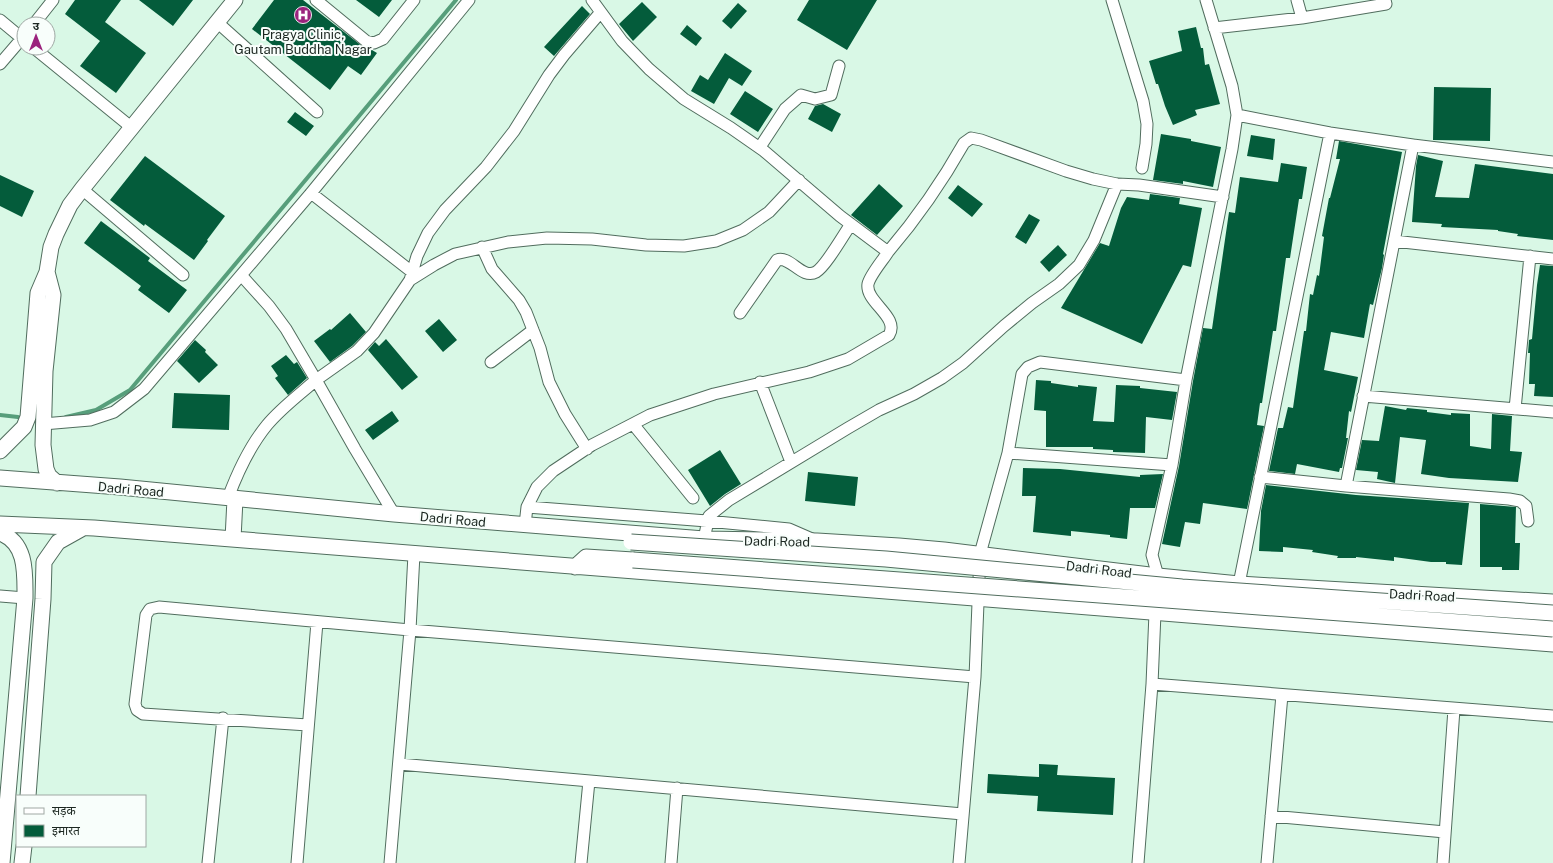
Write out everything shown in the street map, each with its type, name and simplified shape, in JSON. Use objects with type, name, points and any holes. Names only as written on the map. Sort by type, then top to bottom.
[{"type":"street","points":[[40,16],[53,0]]},
{"type":"street","points":[[0,451],[24,426],[28,417],[38,293],[47,272],[51,247],[70,205],[131,127],[235,0]]},
{"type":"street","points":[[316,0],[366,41],[374,42],[383,39],[414,0]]},
{"type":"street","points":[[43,424],[90,420],[114,412],[144,389],[311,193],[469,0]]},
{"type":"street","points":[[1112,0],[1143,101],[1147,124],[1146,144],[1142,168]]},
{"type":"street","points":[[1158,576],[1152,555],[1172,465],[1186,380],[1223,197],[1237,116],[1232,86],[1206,0]]},
{"type":"street","points":[[1297,0],[1302,18]]},
{"type":"street","points":[[1214,28],[1302,18],[1386,4],[1385,0]]},
{"type":"street","points":[[594,1],[600,13],[622,41],[649,69],[684,99],[760,147],[851,224],[888,252]]},
{"type":"street","points":[[233,539],[232,498],[238,471],[249,450],[267,425],[290,402],[316,380],[357,351],[374,332],[411,276],[417,256],[428,233],[445,210],[486,167],[510,137],[549,75],[600,13]]},
{"type":"street","points":[[0,20],[16,33]]},
{"type":"street","points":[[217,22],[317,112]]},
{"type":"street","points":[[0,64],[16,46]]},
{"type":"street","points":[[44,56],[131,127]]},
{"type":"street","points":[[760,147],[785,109],[801,95],[815,99],[831,95],[840,66]]},
{"type":"street","points":[[1237,116],[1330,133],[1553,162]]},
{"type":"street","points":[[1239,584],[1330,133]]},
{"type":"street","points":[[525,525],[527,507],[537,487],[553,471],[587,449],[650,415],[714,394],[760,382],[809,372],[848,359],[889,335],[892,326],[890,320],[870,295],[867,288],[868,281],[888,252],[921,212],[964,144],[971,138],[981,140],[1066,172],[1093,179],[1117,184],[1139,185],[1223,197]]},
{"type":"street","points":[[1346,486],[1413,145]]},
{"type":"street","points":[[411,276],[455,254],[508,242],[547,238],[592,239],[646,246],[684,246],[716,241],[743,230],[769,212],[799,180]]},
{"type":"street","points":[[704,539],[707,520],[712,513],[729,500],[879,410],[914,394],[942,378],[964,363],[1004,326],[1058,284],[1079,265],[1094,240],[1117,184]]},
{"type":"street","points":[[82,189],[183,275]]},
{"type":"street","points":[[311,193],[411,276]]},
{"type":"street","points":[[740,313],[777,260],[784,260],[809,273],[816,272],[823,266],[851,224]]},
{"type":"street","points":[[1394,241],[1553,259]]},
{"type":"street","points":[[482,247],[492,268],[519,300],[526,312],[550,382],[565,414],[587,449]]},
{"type":"street","points":[[1515,409],[1530,256]]},
{"type":"street","points":[[47,272],[52,295],[45,371],[43,445],[46,469],[49,476],[57,482]]},
{"type":"street","points":[[241,275],[269,306],[286,329],[394,514]]},
{"type":"street","points":[[491,362],[533,330]]},
{"type":"street","points":[[959,863],[975,677],[980,554],[1008,453],[1022,374],[1028,367],[1040,362],[1186,380]]},
{"type":"street","points":[[760,382],[791,462]]},
{"type":"street","points":[[1363,396],[1553,412]]},
{"type":"street","points":[[633,424],[693,498]]},
{"type":"street","points":[[1008,453],[1172,465]]},
{"type":"street","points":[[1260,477],[1346,486],[1510,499],[1520,501],[1526,506],[1528,521]]},
{"type":"street","name":"Dadri Road","points":[[0,478],[57,482],[394,514],[704,539],[817,541],[906,547],[980,554],[1158,576],[1239,584],[1553,602]]},
{"type":"street","points":[[527,507],[707,520],[789,529],[817,541]]},
{"type":"street","points":[[0,524],[94,528],[1553,644]]},
{"type":"street","points":[[28,795],[43,599],[44,562],[58,542],[81,528],[94,528]]},
{"type":"street","points":[[571,528],[586,539],[886,559],[1182,586],[1553,613]]},
{"type":"street","points":[[0,532],[8,535],[18,546],[25,567],[24,598],[2,862]]},
{"type":"street","points":[[861,544],[861,590]]},
{"type":"street","points":[[390,863],[410,630],[414,554]]},
{"type":"street","points":[[575,567],[586,557],[1553,629]]},
{"type":"street","points":[[0,596],[24,598]]},
{"type":"street","points":[[1479,638],[1484,599]]},
{"type":"street","points":[[308,725],[223,718],[143,714],[137,710],[135,704],[146,615],[150,609],[159,607],[410,630],[975,677]]},
{"type":"street","points":[[1138,863],[1152,684],[1155,613]]},
{"type":"street","points":[[297,863],[317,622]]},
{"type":"street","points":[[1152,684],[1553,716]]},
{"type":"street","points":[[1267,863],[1282,695]]},
{"type":"street","points":[[1443,863],[1454,708]]},
{"type":"street","points":[[208,863],[223,718]]},
{"type":"street","points":[[399,764],[963,814]]},
{"type":"street","points":[[581,863],[589,781]]},
{"type":"street","points":[[671,863],[677,788]]},
{"type":"street","points":[[1271,816],[1445,832]]},
{"type":"street","points":[[22,863],[24,847]]},
{"type":"building","points":[[75,0],[121,0],[105,22],[146,53],[116,93],[80,66],[100,41],[65,14]]},
{"type":"building","points":[[139,0],[193,0],[173,26]]},
{"type":"building","points":[[274,0],[303,0],[362,46],[377,53],[361,75],[348,66],[330,90],[252,29]]},
{"type":"building","points":[[356,0],[392,0],[379,17]]},
{"type":"building","points":[[809,0],[877,0],[847,50],[797,20]]},
{"type":"building","points":[[642,2],[657,17],[633,41],[619,24]]},
{"type":"building","points":[[738,3],[747,11],[731,29],[722,21]]},
{"type":"building","points":[[582,6],[590,14],[554,56],[544,47]]},
{"type":"building","points":[[687,25],[702,38],[696,46],[680,34]]},
{"type":"building","points":[[1196,27],[1201,48],[1203,48],[1205,65],[1209,64],[1220,104],[1195,110],[1197,115],[1173,125],[1158,84],[1156,84],[1149,61],[1182,51],[1178,31]]},
{"type":"building","points":[[725,53],[752,71],[742,86],[729,78],[714,104],[691,91],[700,75],[708,80]]},
{"type":"building","points":[[1434,87],[1491,88],[1490,141],[1433,140]]},
{"type":"building","points":[[745,91],[773,109],[758,132],[730,114]]},
{"type":"building","points":[[823,104],[841,114],[832,132],[808,119],[815,106]]},
{"type":"building","points":[[295,112],[314,126],[306,136],[287,122]]},
{"type":"building","points":[[1161,134],[1191,139],[1191,141],[1221,147],[1213,187],[1183,181],[1183,184],[1153,180]]},
{"type":"building","points":[[1251,135],[1275,139],[1273,160],[1247,156]]},
{"type":"building","points":[[1339,141],[1402,152],[1383,254],[1382,268],[1373,305],[1370,304],[1364,338],[1331,332],[1324,370],[1358,377],[1351,412],[1349,411],[1346,438],[1348,438],[1342,468],[1340,468],[1339,472],[1297,464],[1295,474],[1269,471],[1278,428],[1283,428],[1288,407],[1293,408],[1304,331],[1306,331],[1310,294],[1313,295],[1317,275],[1319,276],[1324,237],[1322,236],[1329,198],[1340,159],[1336,159]]},
{"type":"building","points":[[1418,155],[1443,161],[1435,197],[1469,198],[1475,164],[1553,174],[1553,240],[1517,236],[1518,234],[1498,230],[1441,227],[1442,224],[1412,222]]},
{"type":"building","points":[[145,156],[225,216],[194,260],[145,224],[144,226],[110,200]]},
{"type":"building","points":[[1281,163],[1307,167],[1302,199],[1299,199],[1290,258],[1286,258],[1276,331],[1273,331],[1262,403],[1260,403],[1257,425],[1264,426],[1247,509],[1203,503],[1200,524],[1185,522],[1180,547],[1162,544],[1179,466],[1203,328],[1212,329],[1229,212],[1235,213],[1240,177],[1278,182]]},
{"type":"building","points":[[0,175],[34,191],[22,217],[0,206]]},
{"type":"building","points":[[879,184],[903,206],[877,235],[851,215]]},
{"type":"building","points":[[958,185],[983,204],[972,217],[948,198]]},
{"type":"building","points":[[1150,194],[1180,198],[1179,204],[1202,208],[1191,267],[1183,265],[1142,344],[1061,308],[1100,243],[1109,246],[1121,208],[1127,197],[1149,200]]},
{"type":"building","points":[[1029,214],[1040,220],[1026,244],[1015,237]]},
{"type":"building","points":[[101,221],[150,258],[148,261],[187,290],[169,313],[138,290],[141,286],[84,243]]},
{"type":"building","points":[[1058,245],[1067,255],[1049,272],[1040,262]]},
{"type":"building","points":[[1540,265],[1553,266],[1553,397],[1534,396],[1535,384],[1529,384],[1529,340],[1532,339]]},
{"type":"building","points":[[350,313],[366,332],[352,346],[330,362],[314,341],[330,329],[331,330]]},
{"type":"building","points":[[439,319],[457,340],[443,352],[425,331]]},
{"type":"building","points":[[386,339],[418,377],[402,390],[368,350],[375,342],[379,346]]},
{"type":"building","points":[[195,340],[206,350],[205,352],[218,365],[199,383],[177,361]]},
{"type":"building","points":[[286,355],[294,364],[297,362],[307,378],[288,395],[275,378],[278,376],[271,366]]},
{"type":"building","points":[[1036,380],[1051,381],[1051,383],[1078,387],[1078,385],[1097,387],[1093,421],[1114,422],[1116,385],[1140,386],[1140,388],[1177,392],[1172,420],[1146,417],[1145,453],[1113,452],[1113,450],[1093,449],[1093,447],[1046,447],[1046,411],[1034,410]]},
{"type":"building","points":[[174,393],[230,395],[229,430],[172,428]]},
{"type":"building","points":[[1385,406],[1406,410],[1407,408],[1427,410],[1427,412],[1451,415],[1451,413],[1470,414],[1470,446],[1491,449],[1492,414],[1512,416],[1510,451],[1522,452],[1518,482],[1449,478],[1421,474],[1426,440],[1400,437],[1395,483],[1377,479],[1378,472],[1356,470],[1362,440],[1379,441]]},
{"type":"building","points":[[392,411],[399,421],[373,440],[365,430]]},
{"type":"building","points":[[720,450],[741,484],[710,506],[688,470]]},
{"type":"building","points":[[1023,468],[1060,469],[1140,477],[1140,475],[1163,474],[1155,508],[1130,508],[1127,539],[1110,537],[1110,535],[1071,531],[1071,536],[1033,532],[1036,496],[1022,496]]},
{"type":"building","points":[[808,472],[858,477],[855,506],[805,501]]},
{"type":"building","points":[[1266,485],[1356,495],[1469,503],[1462,565],[1394,557],[1394,561],[1356,557],[1337,558],[1338,556],[1312,552],[1313,550],[1283,547],[1283,552],[1259,551],[1261,511]]},
{"type":"building","points":[[1480,504],[1516,507],[1515,543],[1520,543],[1519,570],[1502,570],[1502,567],[1480,567]]},
{"type":"building","points":[[1039,764],[1058,765],[1057,775],[1115,778],[1113,815],[1037,811],[1038,796],[987,793],[988,774],[1039,777]]},
{"type":"waterway","points":[[66,417],[96,410],[130,390],[456,0]]},
{"type":"waterway","points":[[0,415],[18,417]]},
{"type":"place","name":"Pragya Clinic, Gautam Buddha Nagar","points":[[303,15]]}]
